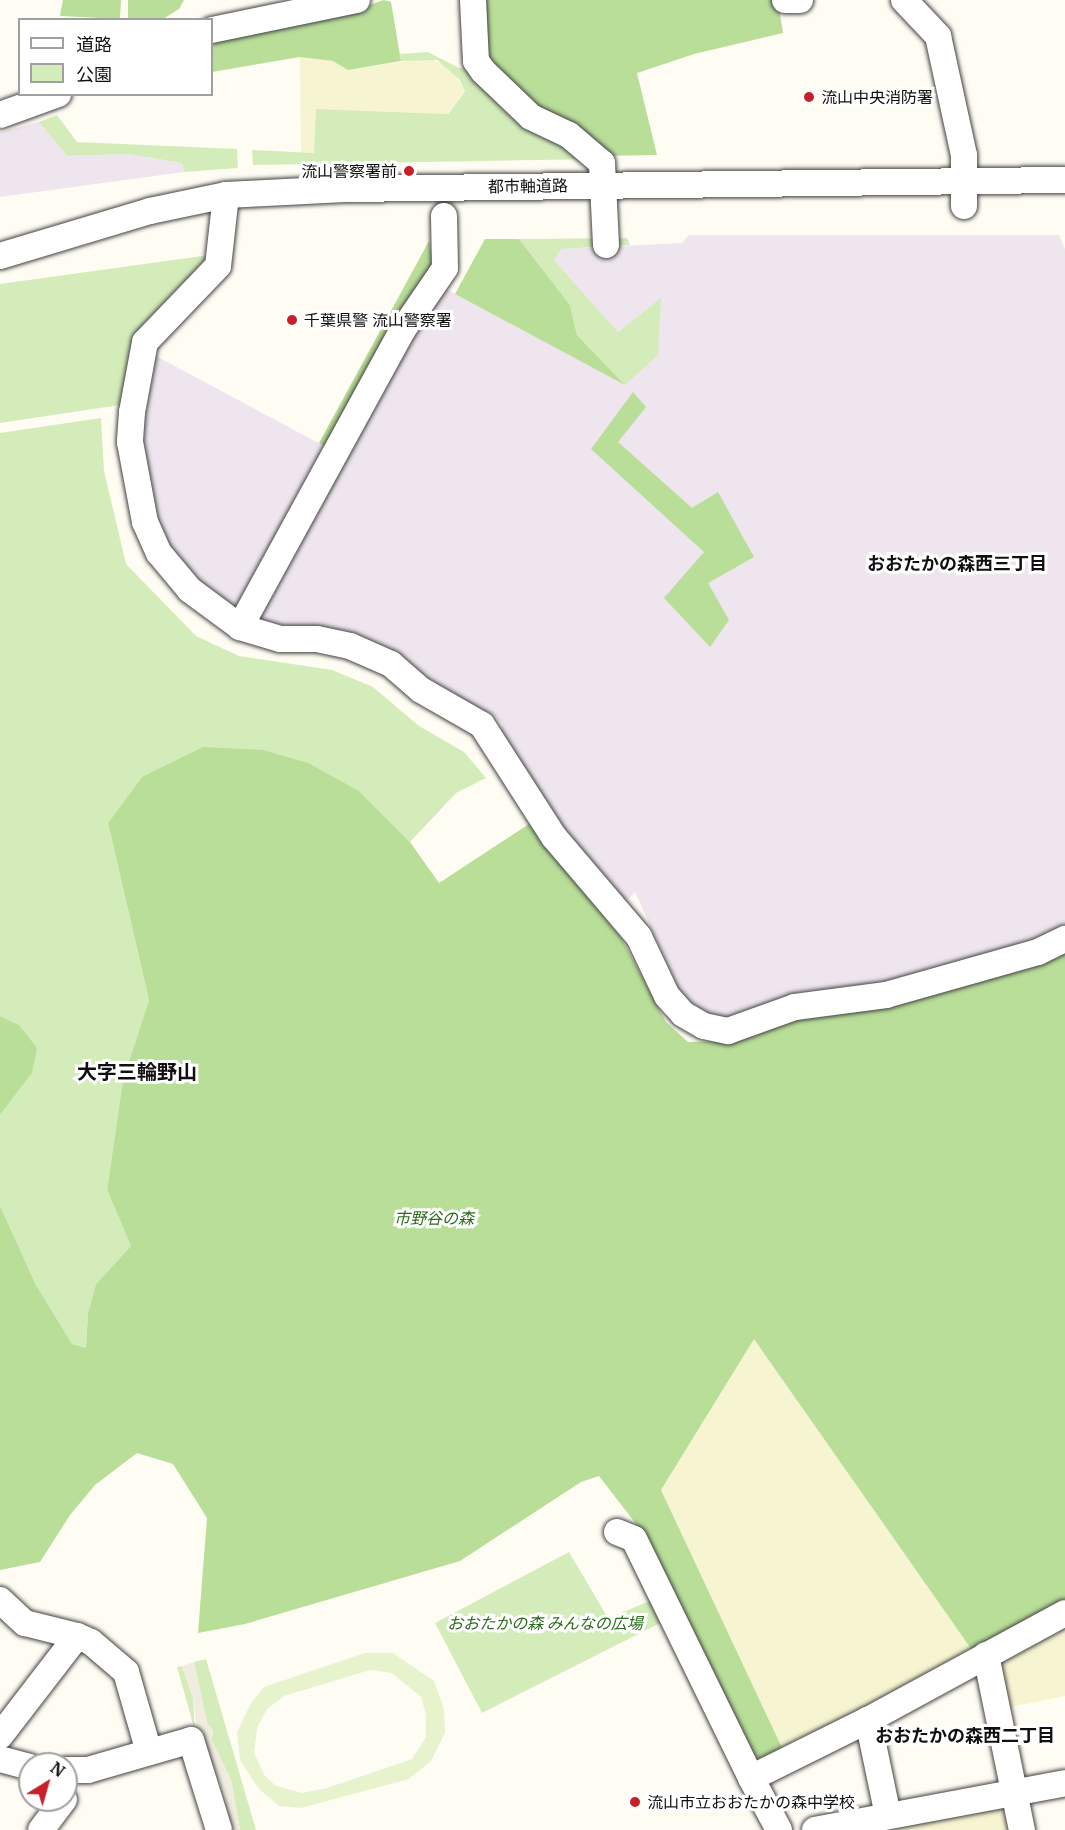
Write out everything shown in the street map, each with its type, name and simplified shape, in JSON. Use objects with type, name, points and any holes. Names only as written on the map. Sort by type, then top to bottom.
[{"type":"street","points":[[213,30],[357,0]]},
{"type":"street","points":[[473,0],[476,62],[531,117],[587,147],[602,163],[605,185],[606,245]]},
{"type":"street","points":[[785,0],[800,0]]},
{"type":"street","points":[[904,0],[938,36],[964,155],[966,179],[964,206]]},
{"type":"street","points":[[0,115],[52,96]]},
{"type":"street","name":"都市軸道路","points":[[0,256],[150,211],[226,195],[345,189],[966,179],[1065,180]]},
{"type":"street","points":[[226,195],[218,266],[145,342],[130,442],[146,522],[159,553],[190,590],[240,627],[280,639],[317,639],[350,646],[391,664],[421,690],[482,725],[554,837],[639,937],[667,996],[683,1014],[704,1026],[728,1031],[795,1007],[886,995],[1027,955],[1065,939]]},
{"type":"street","points":[[240,627],[402,331],[445,268],[444,216]]},
{"type":"street","points":[[617,1532],[634,1539],[751,1778],[779,1830]]},
{"type":"street","points":[[0,1600],[25,1623],[77,1636],[126,1671],[149,1752]]},
{"type":"street","points":[[751,1778],[868,1720],[1065,1613]]},
{"type":"street","points":[[0,1736],[77,1636]]},
{"type":"street","points":[[986,1655],[1022,1830]]},
{"type":"street","points":[[868,1720],[888,1816]]},
{"type":"street","points":[[78,1770],[191,1740],[219,1830]]},
{"type":"street","points":[[0,1759],[18,1764]]},
{"type":"street","points":[[815,1830],[1065,1783]]},
{"type":"street","points":[[41,1830],[55,1812]]},
{"type":"shaded area","points":[[300,57],[333,61],[348,70],[428,58],[449,67],[465,90],[447,114],[316,109],[314,154],[301,152]]},
{"type":"shaded area","points":[[39,122],[67,156],[128,154],[182,163],[184,172],[0,197],[0,132]]},
{"type":"shaded area","points":[[689,235],[1059,235],[1065,249],[1065,932],[1042,942],[723,1024],[695,1014],[682,996],[635,892],[625,903],[577,854],[497,734],[503,725],[495,716],[473,709],[396,656],[313,630],[261,621],[260,613],[407,341],[444,288],[625,384],[661,299],[618,332],[554,260],[561,249],[682,243]]},
{"type":"shaded area","points":[[156,356],[326,447],[241,607],[232,611],[168,552],[160,538],[141,442]]},
{"type":"shaded area","points":[[754,1339],[974,1653],[784,1752],[661,1490]]},
{"type":"shaded area","points":[[1065,1623],[1065,1696],[1005,1708],[997,1666],[1001,1658]]},
{"type":"shaded area","points":[[194,1662],[207,1723],[213,1730],[211,1739],[231,1780],[240,1830],[230,1830],[224,1791],[197,1730],[193,1698],[182,1666]]},
{"type":"shaded area","points":[[1003,1801],[1013,1830],[847,1830]]},
{"type":"green space","points":[[63,0],[121,0],[120,18],[60,16]]},
{"type":"green space","points":[[128,0],[184,0],[179,9],[165,18],[128,18]]},
{"type":"green space","points":[[384,0],[391,2],[401,61],[348,70],[333,61],[300,57],[213,72],[213,41],[342,14]]},
{"type":"green space","points":[[481,0],[778,0],[783,33],[694,54],[637,73],[657,155],[603,156],[487,70]]},
{"type":"green space","points":[[428,52],[459,68],[476,67],[592,159],[253,165],[252,150],[314,153],[316,109],[448,114],[465,91],[459,79],[437,60],[401,61],[400,54]]},
{"type":"green space","points":[[57,115],[77,142],[237,149],[238,168],[184,172],[182,163],[128,154],[67,156],[39,122]]},
{"type":"green space","points":[[627,238],[630,245],[561,249],[554,260],[618,332],[661,298],[658,355],[625,385],[577,335],[570,305],[519,239]]},
{"type":"green space","points":[[485,239],[519,239],[570,305],[577,335],[625,385],[455,294]]},
{"type":"green space","points":[[429,241],[434,267],[326,447],[319,443]]},
{"type":"green space","points":[[209,255],[159,311],[133,349],[120,405],[0,423],[0,284]]},
{"type":"green space","points":[[633,392],[646,407],[618,442],[692,508],[718,492],[754,557],[708,583],[729,620],[710,647],[664,598],[704,552],[591,449]]},
{"type":"green space","points":[[101,418],[104,471],[126,564],[196,636],[239,656],[332,670],[373,687],[419,726],[464,752],[486,778],[456,793],[410,842],[359,791],[142,777],[108,823],[149,1000],[123,1080],[107,1190],[131,1246],[96,1284],[88,1313],[86,1348],[72,1344],[36,1285],[0,1206],[0,1115],[32,1073],[19,1025],[0,1016],[0,433]]},
{"type":"green space","name":"市野谷の森","points":[[203,747],[263,750],[308,763],[359,791],[410,842],[439,883],[529,824],[622,939],[666,1022],[688,1042],[736,1041],[790,1019],[1065,951],[1065,1603],[974,1653],[754,1339],[661,1490],[784,1752],[765,1761],[745,1751],[640,1529],[599,1476],[581,1482],[460,1561],[245,1624],[198,1633],[207,1518],[173,1464],[137,1453],[95,1485],[70,1515],[40,1562],[0,1570],[0,1206],[36,1285],[72,1344],[86,1348],[88,1313],[96,1284],[131,1246],[107,1190],[123,1080],[149,1000],[108,823],[142,777]]},
{"type":"green space","points":[[0,1016],[19,1025],[37,1048],[32,1073],[0,1115]]},
{"type":"green space","name":"おおたかの森 みんなの広場","points":[[569,1552],[608,1618],[655,1599],[666,1620],[482,1713],[435,1623]]},
{"type":"green space","points":[[365,1653],[393,1653],[434,1681],[444,1709],[445,1733],[431,1761],[409,1779],[301,1808],[279,1806],[259,1789],[240,1760],[237,1732],[250,1705],[264,1687]],"holes":[[[370,1670],[392,1673],[421,1697],[426,1714],[426,1737],[412,1759],[327,1788],[302,1793],[276,1786],[265,1776],[254,1753],[257,1728],[267,1709],[284,1696]]]},
{"type":"green space","points":[[206,1659],[256,1830],[240,1830],[231,1780],[211,1739],[213,1733],[207,1723],[194,1662]]},
{"type":"green space","points":[[182,1666],[193,1698],[195,1731],[177,1667]]},
{"type":"place","name":"流山中央消防署","points":[[809,97]]},
{"type":"place","name":"流山警察署前","points":[[409,171]]},
{"type":"place","name":"千葉県警 流山警察署","points":[[292,320]]},
{"type":"place","name":"流山市立おおたかの森中学校","points":[[635,1802]]},
{"type":"district","name":"おおたかの森西三丁目","points":[[957,564]]},
{"type":"district","name":"大字三輪野山","points":[[137,1071]]},
{"type":"district","name":"おおたかの森西二丁目","points":[[965,1736]]}]
